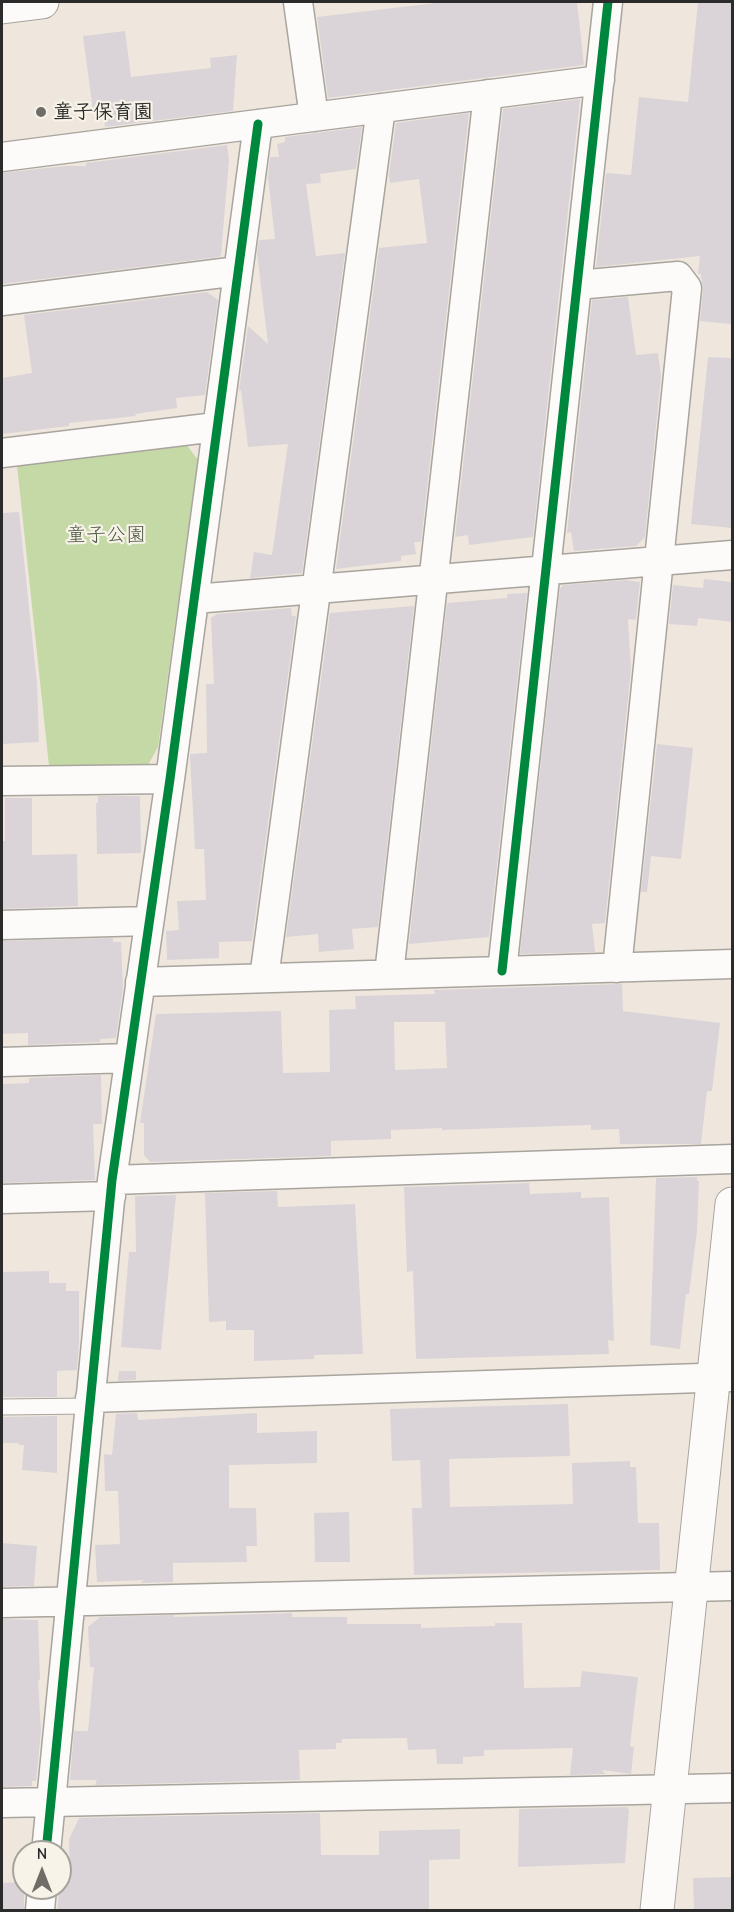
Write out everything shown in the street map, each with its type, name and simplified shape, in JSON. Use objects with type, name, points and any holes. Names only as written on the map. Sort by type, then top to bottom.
[{"type":"street","points":[[2,7],[42,2]]},
{"type":"street","points":[[298,2],[314,117]]},
{"type":"street","points":[[502,971],[608,2]]},
{"type":"street","points":[[2,157],[600,80]]},
{"type":"street","points":[[389,974],[488,94]]},
{"type":"street","points":[[264,978],[381,108]]},
{"type":"street","points":[[47,1840],[112,1188],[170,779],[258,124]]},
{"type":"street","points":[[2,301],[238,271]]},
{"type":"street","points":[[577,285],[678,276],[687,288],[617,968]]},
{"type":"street","points":[[2,453],[216,427]]},
{"type":"street","points":[[194,599],[732,555]]},
{"type":"street","points":[[2,781],[170,779]]},
{"type":"street","points":[[2,925],[149,921]]},
{"type":"street","points":[[140,982],[732,964]]},
{"type":"street","points":[[2,1062],[129,1058]]},
{"type":"street","points":[[2,1199],[112,1188],[732,1159]]},
{"type":"street","points":[[657,1911],[691,1587],[723,1377],[732,1204]]},
{"type":"street","points":[[90,1402],[723,1377]]},
{"type":"street","points":[[2,1603],[732,1586]]},
{"type":"street","points":[[2,1803],[732,1788]]},
{"type":"lane","points":[[2,1407],[90,1402]]},
{"type":"green space","name":"童子公園","points":[[186,444],[198,460],[158,747],[148,765],[49,766],[17,465]]},
{"type":"building","points":[[444,2],[577,2],[584,65],[328,98],[317,17]]},
{"type":"building","points":[[698,2],[732,2],[731,324],[700,321],[703,290],[701,274],[698,274],[700,256],[596,267],[606,173],[631,175],[639,97],[688,102]]},
{"type":"building","points":[[125,31],[131,77],[211,68],[210,58],[237,55],[233,111],[105,127],[103,110],[93,111],[83,36]]},
{"type":"building","points":[[580,99],[533,537],[469,545],[468,535],[455,537],[503,109]]},
{"type":"building","points":[[469,113],[421,542],[414,542],[416,554],[401,556],[401,561],[336,569],[379,248],[427,243],[419,179],[390,183],[396,123]]},
{"type":"building","points":[[362,127],[356,169],[320,174],[321,183],[306,184],[316,256],[345,253],[302,573],[250,578],[254,552],[272,555],[288,444],[248,447],[241,390],[239,391],[248,326],[268,344],[257,253],[259,240],[275,239],[268,177],[270,157],[279,157],[277,144],[285,142],[285,137]]},
{"type":"building","points":[[227,145],[229,160],[219,257],[2,284],[2,173],[86,166],[86,163]]},
{"type":"building","points":[[207,292],[218,300],[205,395],[176,398],[177,408],[135,414],[136,416],[69,423],[69,426],[2,434],[2,378],[32,373],[24,315]]},
{"type":"building","points":[[628,297],[636,355],[658,353],[661,376],[645,537],[636,546],[574,551],[571,532],[567,533],[592,300]]},
{"type":"building","points":[[708,357],[732,358],[732,528],[691,524]]},
{"type":"building","points":[[19,512],[37,683],[39,742],[2,744],[2,513]]},
{"type":"building","points":[[704,579],[732,582],[732,622],[698,618],[697,626],[669,624],[673,585],[703,588]]},
{"type":"building","points":[[626,580],[640,582],[636,620],[628,619],[631,669],[605,923],[592,924],[595,952],[520,954],[560,589],[563,585]]},
{"type":"building","points":[[527,593],[489,937],[409,944],[447,603],[507,598],[507,594]]},
{"type":"building","points":[[414,606],[378,927],[352,929],[354,949],[319,952],[318,934],[286,937],[330,613]]},
{"type":"building","points":[[291,608],[292,616],[296,616],[252,941],[219,942],[219,958],[167,960],[166,931],[179,930],[177,901],[206,900],[204,849],[195,849],[190,754],[207,753],[206,684],[214,684],[211,618],[217,614]]},
{"type":"building","points":[[657,744],[693,748],[681,859],[651,856],[647,892],[641,892]]},
{"type":"building","points":[[98,796],[140,796],[141,853],[97,854],[96,803],[98,803]]},
{"type":"building","points":[[5,798],[32,798],[32,855],[77,854],[78,906],[2,909],[2,841],[5,841]]},
{"type":"building","points":[[113,938],[113,942],[121,942],[123,988],[116,1038],[100,1039],[100,1042],[28,1045],[28,1033],[2,1034],[2,941]]},
{"type":"building","points":[[622,984],[623,1011],[720,1023],[712,1091],[707,1091],[701,1144],[620,1144],[619,1129],[591,1130],[591,1125],[391,1130],[391,1139],[331,1141],[331,1156],[150,1162],[144,1155],[144,1123],[140,1123],[156,1014],[281,1011],[283,1073],[330,1072],[329,1010],[356,1009],[355,996],[435,994],[434,990]],"holes":[[[394,1022],[445,1022],[447,1068],[395,1070]]]},
{"type":"building","points":[[101,1075],[102,1124],[93,1124],[95,1180],[2,1183],[2,1084],[29,1083],[29,1078]]},
{"type":"building","points":[[697,1177],[699,1181],[697,1231],[689,1294],[686,1294],[680,1349],[650,1345],[656,1178]]},
{"type":"building","points":[[529,1183],[530,1194],[581,1192],[581,1198],[609,1197],[614,1341],[608,1340],[609,1354],[416,1359],[413,1271],[407,1272],[404,1187]]},
{"type":"building","points":[[277,1191],[278,1207],[355,1204],[363,1354],[314,1355],[314,1359],[254,1361],[254,1330],[226,1330],[226,1321],[209,1322],[205,1193]]},
{"type":"building","points":[[176,1195],[161,1350],[121,1347],[129,1252],[136,1252],[135,1196]]},
{"type":"building","points":[[49,1271],[49,1283],[66,1283],[66,1291],[79,1291],[77,1370],[57,1371],[57,1397],[2,1397],[2,1272]]},
{"type":"building","points":[[119,1371],[136,1371],[136,1380],[118,1381]]},
{"type":"building","points":[[568,1404],[570,1456],[449,1459],[450,1507],[573,1504],[572,1463],[630,1461],[630,1467],[636,1467],[638,1523],[659,1523],[660,1570],[414,1575],[412,1508],[422,1508],[420,1460],[392,1461],[390,1409]]},
{"type":"building","points":[[137,1413],[138,1420],[257,1413],[257,1433],[317,1431],[317,1463],[229,1465],[229,1508],[256,1508],[257,1546],[246,1546],[247,1562],[173,1563],[173,1582],[141,1583],[144,1580],[97,1582],[95,1545],[120,1544],[118,1491],[105,1491],[104,1454],[112,1455],[116,1414]]},
{"type":"building","points":[[57,1416],[57,1473],[22,1470],[24,1445],[2,1443],[2,1417]]},
{"type":"building","points":[[349,1512],[350,1562],[315,1562],[314,1513]]},
{"type":"building","points":[[2,1543],[37,1546],[34,1586],[2,1587]]},
{"type":"building","points":[[292,1613],[292,1617],[347,1617],[347,1624],[421,1624],[421,1628],[522,1623],[524,1688],[580,1687],[582,1671],[638,1677],[630,1746],[634,1747],[631,1774],[602,1770],[605,1774],[570,1775],[573,1748],[484,1750],[484,1756],[463,1757],[463,1764],[437,1764],[436,1749],[408,1750],[407,1738],[342,1739],[342,1743],[336,1743],[336,1749],[299,1750],[300,1780],[95,1785],[97,1780],[70,1780],[74,1731],[88,1731],[94,1667],[90,1667],[88,1627],[100,1617]]},
{"type":"building","points":[[2,1619],[38,1620],[41,1731],[36,1781],[32,1781],[32,1786],[2,1787]]},
{"type":"building","points":[[627,1807],[629,1810],[625,1863],[518,1867],[519,1809]]},
{"type":"building","points":[[320,1813],[321,1855],[379,1855],[379,1831],[460,1829],[460,1859],[429,1860],[429,1911],[57,1911],[58,1900],[72,1900],[72,1840],[69,1839],[79,1818]]},
{"type":"building","points":[[732,1877],[732,1911],[694,1911],[693,1878]]},
{"type":"building","points":[[2,1883],[12,1883],[12,1900],[24,1900],[24,1911],[2,1911]]},
{"type":"cycle path","points":[[502,971],[608,2]]},
{"type":"cycle path","points":[[47,1840],[112,1180],[170,779],[258,124]]},
{"type":"place","name":"童子保育園","points":[[41,112]]}]
